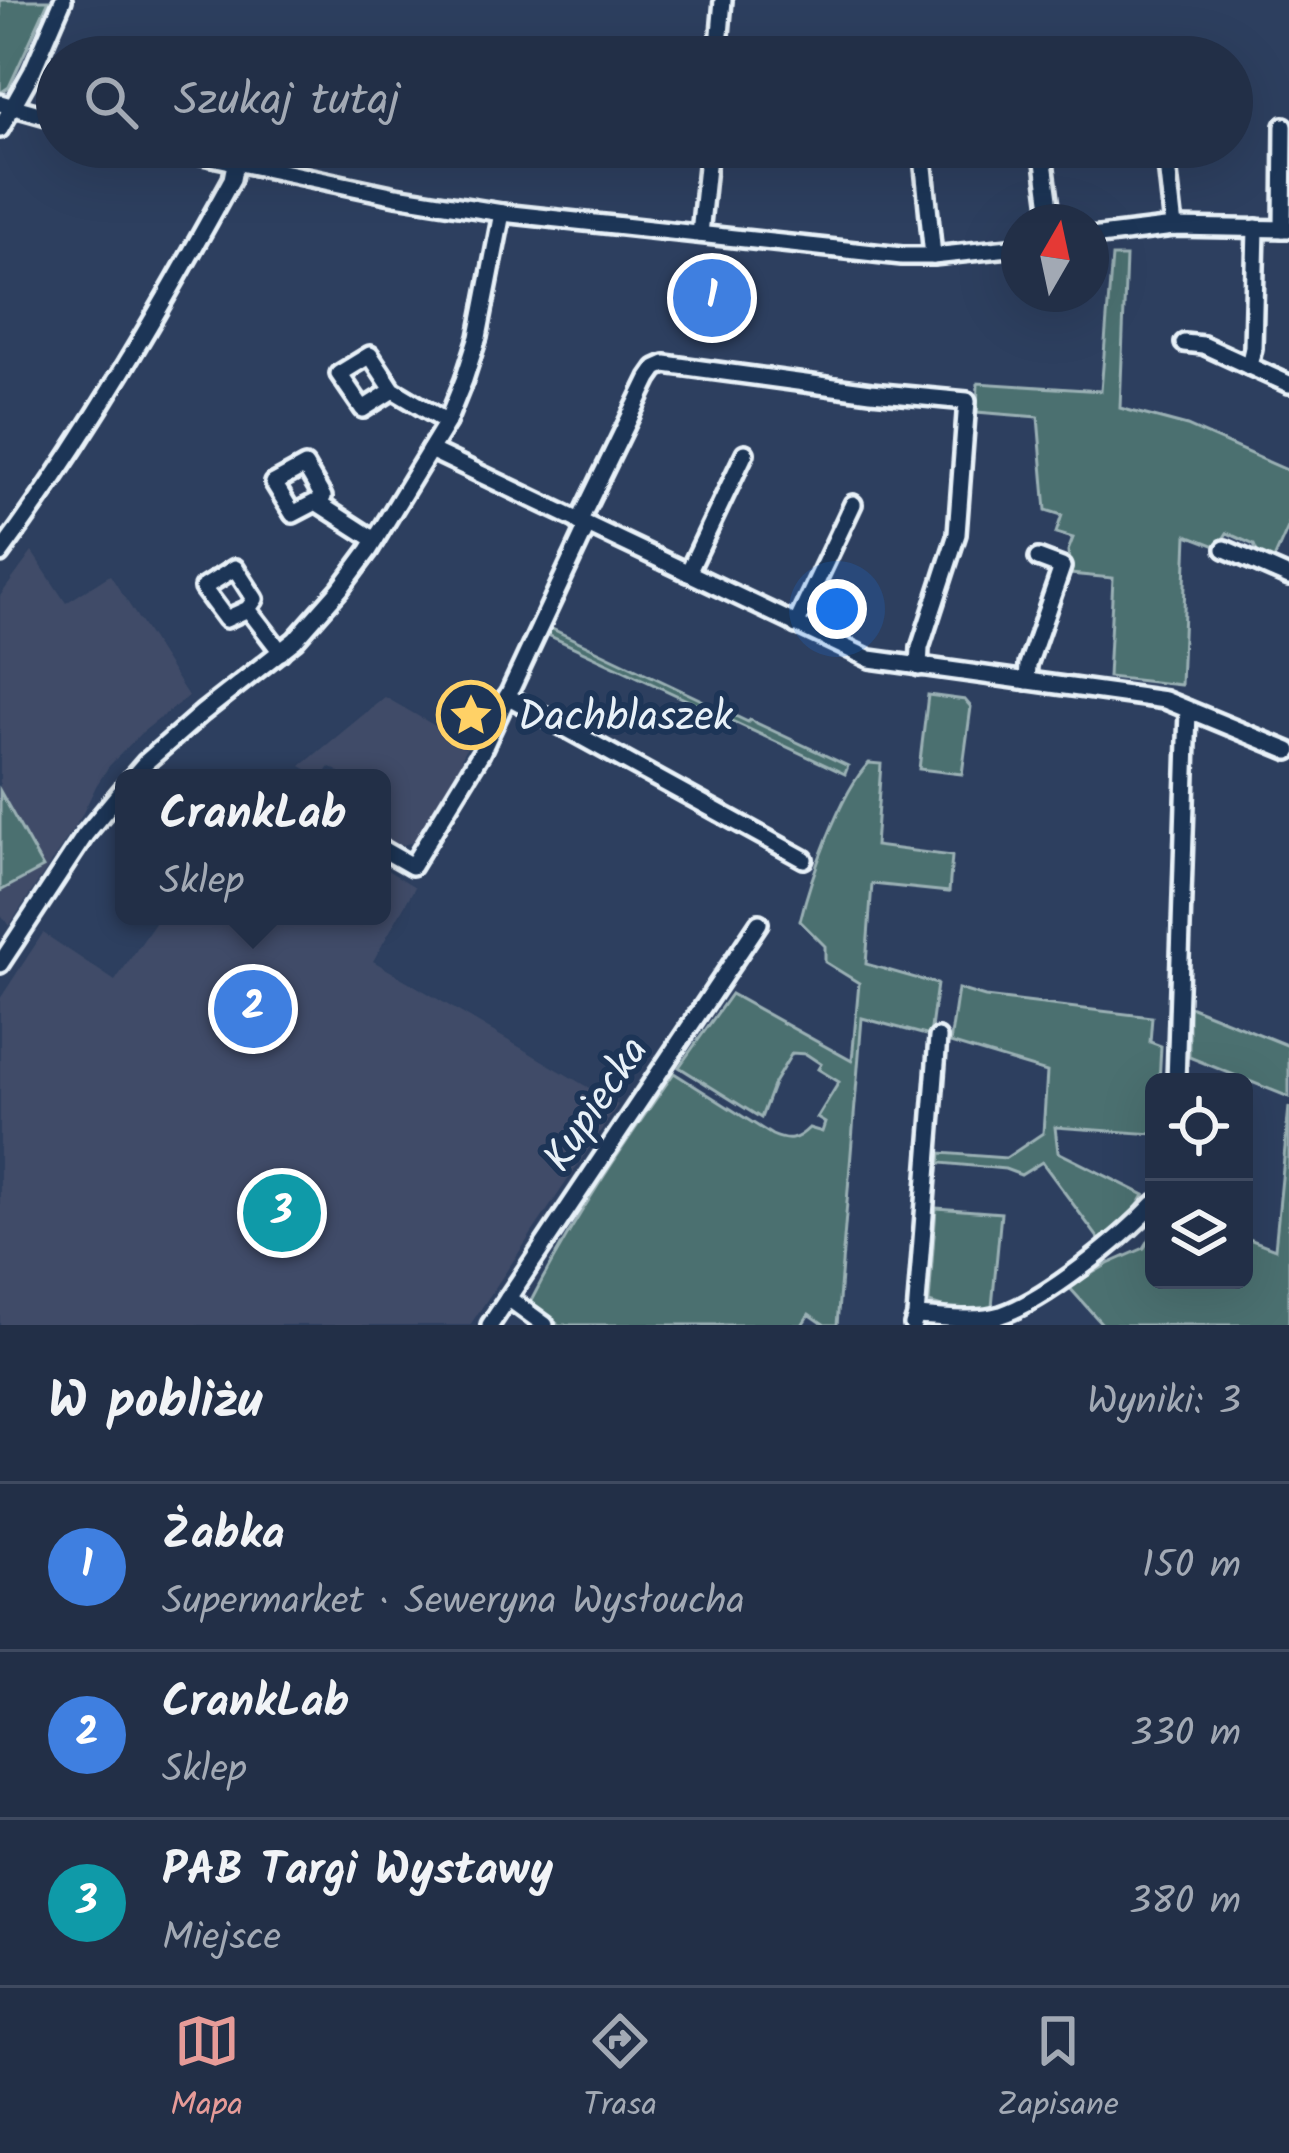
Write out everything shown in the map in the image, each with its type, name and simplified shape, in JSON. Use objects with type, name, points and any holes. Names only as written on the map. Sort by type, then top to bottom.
[{"type":"street","points":[[48,36],[63,0]]},
{"type":"street","points":[[719,36],[722,0]]},
{"type":"street","points":[[0,129],[6,105],[36,63]]},
{"type":"street","points":[[6,105],[36,113]]},
{"type":"street","points":[[1109,235],[1174,227],[1286,229],[1284,126]]},
{"type":"street","points":[[0,554],[117,382],[235,168]]},
{"type":"street","points":[[256,168],[502,213],[883,254],[933,256],[1001,249]]},
{"type":"street","points":[[700,234],[707,168]]},
{"type":"street","points":[[924,168],[933,256]]},
{"type":"street","points":[[1045,168],[1050,204]]},
{"type":"street","points":[[1167,168],[1174,227]]},
{"type":"street","points":[[140,769],[202,713],[281,652],[340,589],[375,540],[447,422],[478,337],[502,213]]},
{"type":"street","points":[[1249,366],[1256,228]]},
{"type":"street","points":[[1184,343],[1203,345],[1289,384]]},
{"type":"street","points":[[391,854],[412,866],[481,754],[649,378],[665,364],[967,401],[958,534],[920,648],[919,667]]},
{"type":"street","points":[[393,390],[447,422]]},
{"type":"street","points":[[430,450],[870,659],[1165,700],[1289,751]]},
{"type":"street","points":[[688,573],[745,453]]},
{"type":"street","points":[[316,502],[375,540]]},
{"type":"street","points":[[796,625],[853,505]]},
{"type":"street","points":[[1225,549],[1289,577]]},
{"type":"street","points":[[1027,681],[1028,664],[1062,567],[1038,558]]},
{"type":"street","points":[[248,609],[281,652]]},
{"type":"street","points":[[507,697],[804,859]]},
{"type":"street","points":[[1176,1073],[1189,710]]},
{"type":"street","points":[[0,964],[85,835],[115,799]]},
{"type":"street","name":"Kupiecka","points":[[490,1325],[759,923]]},
{"type":"street","points":[[938,1038],[914,1320],[998,1316],[1016,1308],[1114,1242],[1145,1213]]},
{"type":"street","points":[[508,1298],[544,1325]]},
{"type":"shaded area","points":[[32,552],[66,603],[110,575],[188,696],[109,766],[9,926],[0,913],[0,596]]},
{"type":"shaded area","points":[[385,697],[468,745],[463,767],[420,840],[396,847],[391,844],[391,769],[301,766]]},
{"type":"shaded area","points":[[391,872],[415,887],[373,961],[618,1105],[470,1325],[0,1325],[0,999],[43,933],[115,981],[154,925],[391,925]]},
{"type":"green space","points":[[0,0],[49,0],[9,87],[0,93]]},
{"type":"green space","points":[[1112,257],[1126,257],[1120,408],[1187,426],[1289,471],[1289,525],[1273,561],[1258,554],[1254,545],[1227,533],[1218,547],[1187,535],[1181,685],[1108,677],[1113,578],[1070,574],[1068,551],[1073,538],[1056,533],[1062,515],[1046,510],[1038,417],[977,412],[978,383],[1101,391]]},
{"type":"green space","points":[[548,627],[848,766],[845,774],[548,635]]},
{"type":"green space","points":[[928,695],[965,700],[971,707],[962,774],[919,769]]},
{"type":"green space","points":[[869,763],[881,764],[875,846],[952,856],[949,892],[872,884],[866,964],[937,984],[930,1036],[862,1018],[837,1325],[825,1325],[809,1314],[802,1325],[559,1325],[531,1301],[598,1185],[674,1073],[772,1135],[787,1139],[809,1128],[822,1132],[825,1123],[817,1118],[839,1082],[818,1069],[821,1064],[806,1054],[792,1053],[761,1118],[679,1067],[731,994],[852,1061],[859,983],[825,962],[825,946],[800,921],[837,815]]},
{"type":"green space","points":[[0,791],[43,868],[0,891]]},
{"type":"green space","points":[[958,989],[985,997],[1152,1017],[1150,1042],[1161,1046],[1160,1073],[1145,1073],[1145,1133],[1055,1127],[1058,1152],[1144,1195],[1101,1242],[1042,1162],[1021,1175],[940,1163],[941,1153],[1006,1158],[1043,1133],[1047,1072],[950,1043]]},
{"type":"green space","points":[[1189,1006],[1289,1046],[1289,1097],[1253,1083],[1253,1073],[1229,1073],[1189,1057]]},
{"type":"green space","points":[[1289,1107],[1289,1325],[1103,1325],[1069,1287],[1145,1246],[1145,1289],[1253,1289],[1253,1240],[1275,1249]]},
{"type":"green space","points":[[936,1208],[1001,1213],[992,1307],[960,1310],[929,1303]]},
{"type":"place","name":"Żabka","points":[[712,298]]},
{"type":"place","name":"Dachblaszek","points":[[471,715]]},
{"type":"place","name":"CrankLab","points":[[253,1009]]},
{"type":"place","name":"PAB Targi Wystawy","points":[[282,1213]]}]
